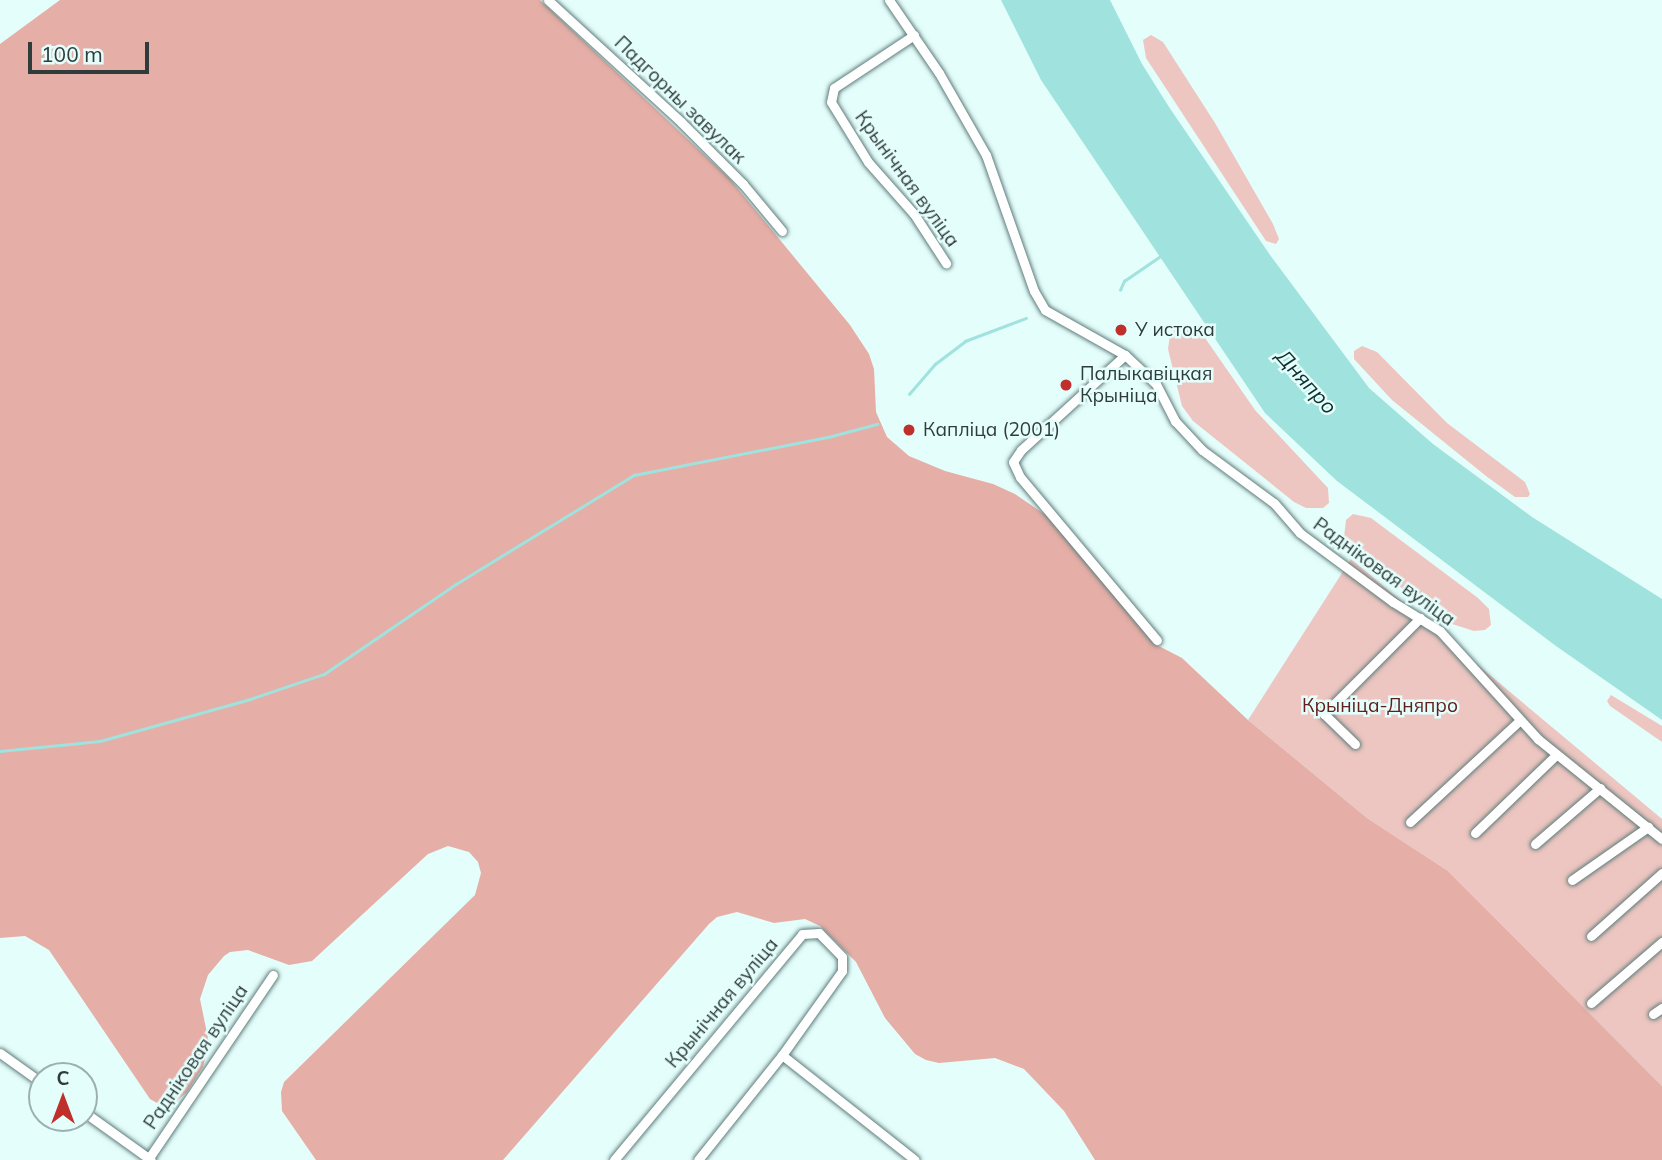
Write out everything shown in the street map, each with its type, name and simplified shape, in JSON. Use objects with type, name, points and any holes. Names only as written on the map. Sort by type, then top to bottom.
[{"type":"street","name":"Падгорны завулак","points":[[548,0],[681,122],[743,184],[782,231]]},
{"type":"street","name":"Радніковая вуліца","points":[[890,0],[986,155],[1040,301],[1057,318],[1099,338],[1125,355],[1156,384],[1175,421],[1202,450],[1274,503],[1300,533],[1448,639],[1519,721],[1556,755],[1662,839]]},
{"type":"street","name":"Крынічная вуліца","points":[[914,35],[834,88],[831,103],[868,162],[914,214],[946,263]]},
{"type":"street","points":[[1125,355],[1021,450],[1013,462],[1028,486],[1157,640]]},
{"type":"street","points":[[1355,744],[1324,714],[1420,618]]},
{"type":"street","points":[[1410,822],[1519,721]]},
{"type":"street","points":[[1475,833],[1556,755]]},
{"type":"street","points":[[1535,844],[1600,788]]},
{"type":"street","points":[[1572,880],[1648,827]]},
{"type":"street","points":[[1591,936],[1662,873]]},
{"type":"street","name":"Крынічная вуліца","points":[[614,1160],[802,934],[819,933],[842,957],[842,971],[782,1055],[698,1160]]},
{"type":"street","points":[[1591,1003],[1662,942]]},
{"type":"street","name":"Радніковая вуліца","points":[[98,1122],[150,1159],[273,975]]},
{"type":"street","points":[[1653,1014],[1662,1007]]},
{"type":"street","points":[[0,1053],[28,1073]]},
{"type":"street","points":[[782,1055],[915,1160]]},
{"type":"green space","points":[[1151,35],[1163,42],[1215,123],[1273,224],[1279,239],[1276,244],[1266,241],[1146,58],[1143,40]]},
{"type":"green space","points":[[1176,326],[1195,326],[1203,335],[1255,410],[1328,488],[1329,503],[1323,508],[1306,508],[1294,502],[1193,421],[1182,406],[1168,349],[1170,335]]},
{"type":"green space","points":[[1362,346],[1377,352],[1447,423],[1525,482],[1530,494],[1528,497],[1515,497],[1392,400],[1354,359],[1354,351]]},
{"type":"green space","points":[[1353,514],[1371,518],[1478,598],[1489,609],[1491,625],[1485,630],[1474,631],[1449,623],[1357,555],[1344,537],[1346,520]]},
{"type":"green space","name":"Крыніца-Дняпро","points":[[1351,559],[1662,819],[1662,1086],[1448,871],[1367,818],[1248,720]]},
{"type":"green space","points":[[1611,695],[1662,726],[1662,742],[1610,706],[1607,701]]},
{"type":"shaded area","points":[[60,0],[540,0],[729,178],[850,325],[869,354],[874,369],[876,412],[887,437],[909,456],[945,471],[993,484],[1015,494],[1050,518],[1153,643],[1182,658],[1248,720],[1367,818],[1448,871],[1662,1086],[1662,1160],[1095,1160],[1064,1111],[1024,1069],[995,1058],[939,1063],[915,1054],[885,1018],[856,962],[820,926],[805,919],[774,923],[737,912],[717,917],[709,924],[503,1160],[316,1160],[282,1111],[281,1092],[284,1082],[475,895],[481,873],[478,862],[469,852],[448,846],[428,854],[312,961],[289,965],[248,950],[230,952],[224,956],[208,975],[200,999],[209,1043],[203,1067],[187,1092],[174,1103],[157,1103],[150,1099],[49,950],[25,936],[0,938],[0,44]]},
{"type":"water","name":"Дняпро","points":[[1001,0],[1110,0],[1142,64],[1169,107],[1270,255],[1369,388],[1433,444],[1532,517],[1662,599],[1662,720],[1556,646],[1337,481],[1265,413],[1041,80]]},
{"type":"waterway","points":[[1120,290],[1124,281],[1162,255]]},
{"type":"waterway","points":[[909,394],[935,364],[965,341],[1026,318]]},
{"type":"waterway","points":[[0,751],[100,741],[247,700],[324,674],[456,584],[634,475],[828,437],[877,424]]},
{"type":"place","name":"У истока","points":[[1121,330]]},
{"type":"place","name":"Палыкавіцкая Крыніца","points":[[1066,385]]},
{"type":"place","name":"Капліца (2001)","points":[[909,430]]}]
